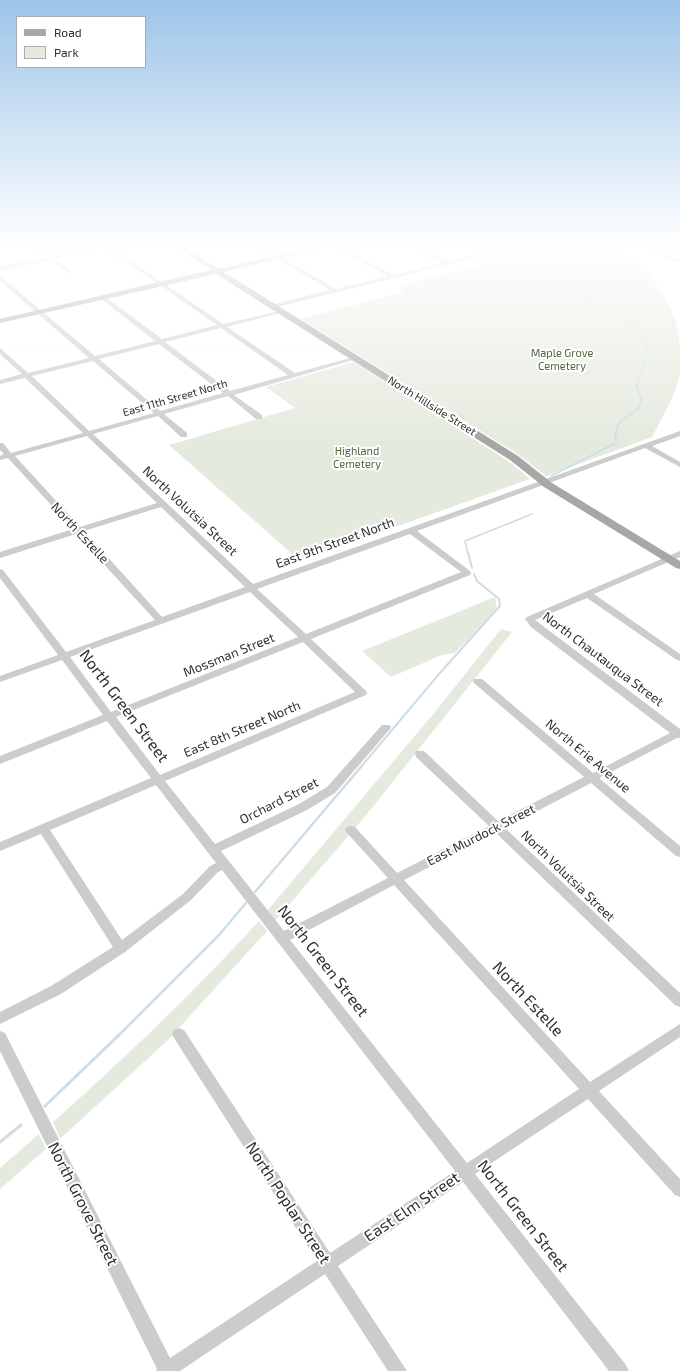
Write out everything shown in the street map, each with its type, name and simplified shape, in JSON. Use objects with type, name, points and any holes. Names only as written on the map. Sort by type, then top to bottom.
[{"type":"main road","points":[[0,321],[40,312]]},
{"type":"main road","name":"North Hillside Street","points":[[284,312],[514,458],[544,482],[680,566]]},
{"type":"street","points":[[40,312],[184,435]]},
{"type":"street","points":[[120,312],[259,417]]},
{"type":"street","points":[[201,312],[294,376]]},
{"type":"street","points":[[0,382],[278,312]]},
{"type":"street","name":"North Volutsia Street","points":[[0,350],[362,693]]},
{"type":"street","name":"East 11th Street North","points":[[0,458],[357,358]]},
{"type":"street","name":"East 9th Street North","points":[[0,679],[680,433]]},
{"type":"street","name":"North Estelle","points":[[0,445],[161,621]]},
{"type":"street","points":[[645,445],[680,465]]},
{"type":"street","points":[[0,555],[161,504]]},
{"type":"street","name":"Mossman Street","points":[[0,760],[467,573],[410,530]]},
{"type":"street","points":[[588,594],[680,554]]},
{"type":"street","name":"North Green Street","points":[[0,572],[158,780],[620,1371]]},
{"type":"street","points":[[588,594],[680,658]]},
{"type":"street","name":"North Chautauqua Street","points":[[588,594],[530,619],[534,625],[679,733]]},
{"type":"street","name":"North Erie Avenue","points":[[478,681],[680,853]]},
{"type":"street","name":"East 8th Street North","points":[[0,847],[362,693]]},
{"type":"street","name":"Orchard Street","points":[[213,850],[303,807],[331,790],[384,730]]},
{"type":"street","name":"East Murdock Street","points":[[282,938],[679,733]]},
{"type":"street","name":"North Volutsia Street","points":[[420,754],[680,1002]]},
{"type":"street","points":[[43,828],[121,948]]},
{"type":"street","name":"North Estelle","points":[[351,830],[680,1190]]},
{"type":"street","points":[[0,1018],[56,990],[121,948],[187,897],[214,869],[224,864]]},
{"type":"street","name":"East Elm Street","points":[[166,1371],[680,1030]]},
{"type":"street","name":"North Poplar Street","points":[[179,1034],[398,1371]]},
{"type":"street","name":"North Grove Street","points":[[0,1037],[166,1371]]},
{"type":"green space","name":"Maple Grove Cemetery","points":[[328,312],[672,312],[679,337],[680,373],[672,398],[652,437],[546,476],[516,453],[301,319]]},
{"type":"green space","name":"Highland Cemetery","points":[[354,362],[511,463],[530,479],[300,561],[169,445],[295,408],[266,387]]},
{"type":"green space","points":[[495,597],[497,609],[455,653],[442,655],[391,677],[362,651]]},
{"type":"green space","points":[[501,629],[512,632],[367,814],[275,921],[267,911],[435,712]]},
{"type":"green space","points":[[259,921],[267,931],[168,1040],[60,1139],[53,1122],[159,1024]]},
{"type":"green space","points":[[39,1134],[46,1149],[0,1189],[0,1168]]},
{"type":"waterway","points":[[613,312],[635,328],[644,340],[649,354],[641,369],[637,384]]},
{"type":"waterway","points":[[551,476],[616,443],[618,425],[640,406],[641,398],[636,385],[637,384]]},
{"type":"waterway","points":[[468,554],[465,541],[532,514]]},
{"type":"waterway","points":[[468,553],[472,568]]},
{"type":"waterway","points":[[360,768],[439,674],[500,606],[499,599],[477,581],[474,574]]},
{"type":"waterway","points":[[255,892],[361,767]]},
{"type":"waterway","points":[[119,1035],[219,935],[246,903]]},
{"type":"waterway","points":[[45,1106],[119,1035]]},
{"type":"waterway","points":[[0,1142],[21,1125]]}]
